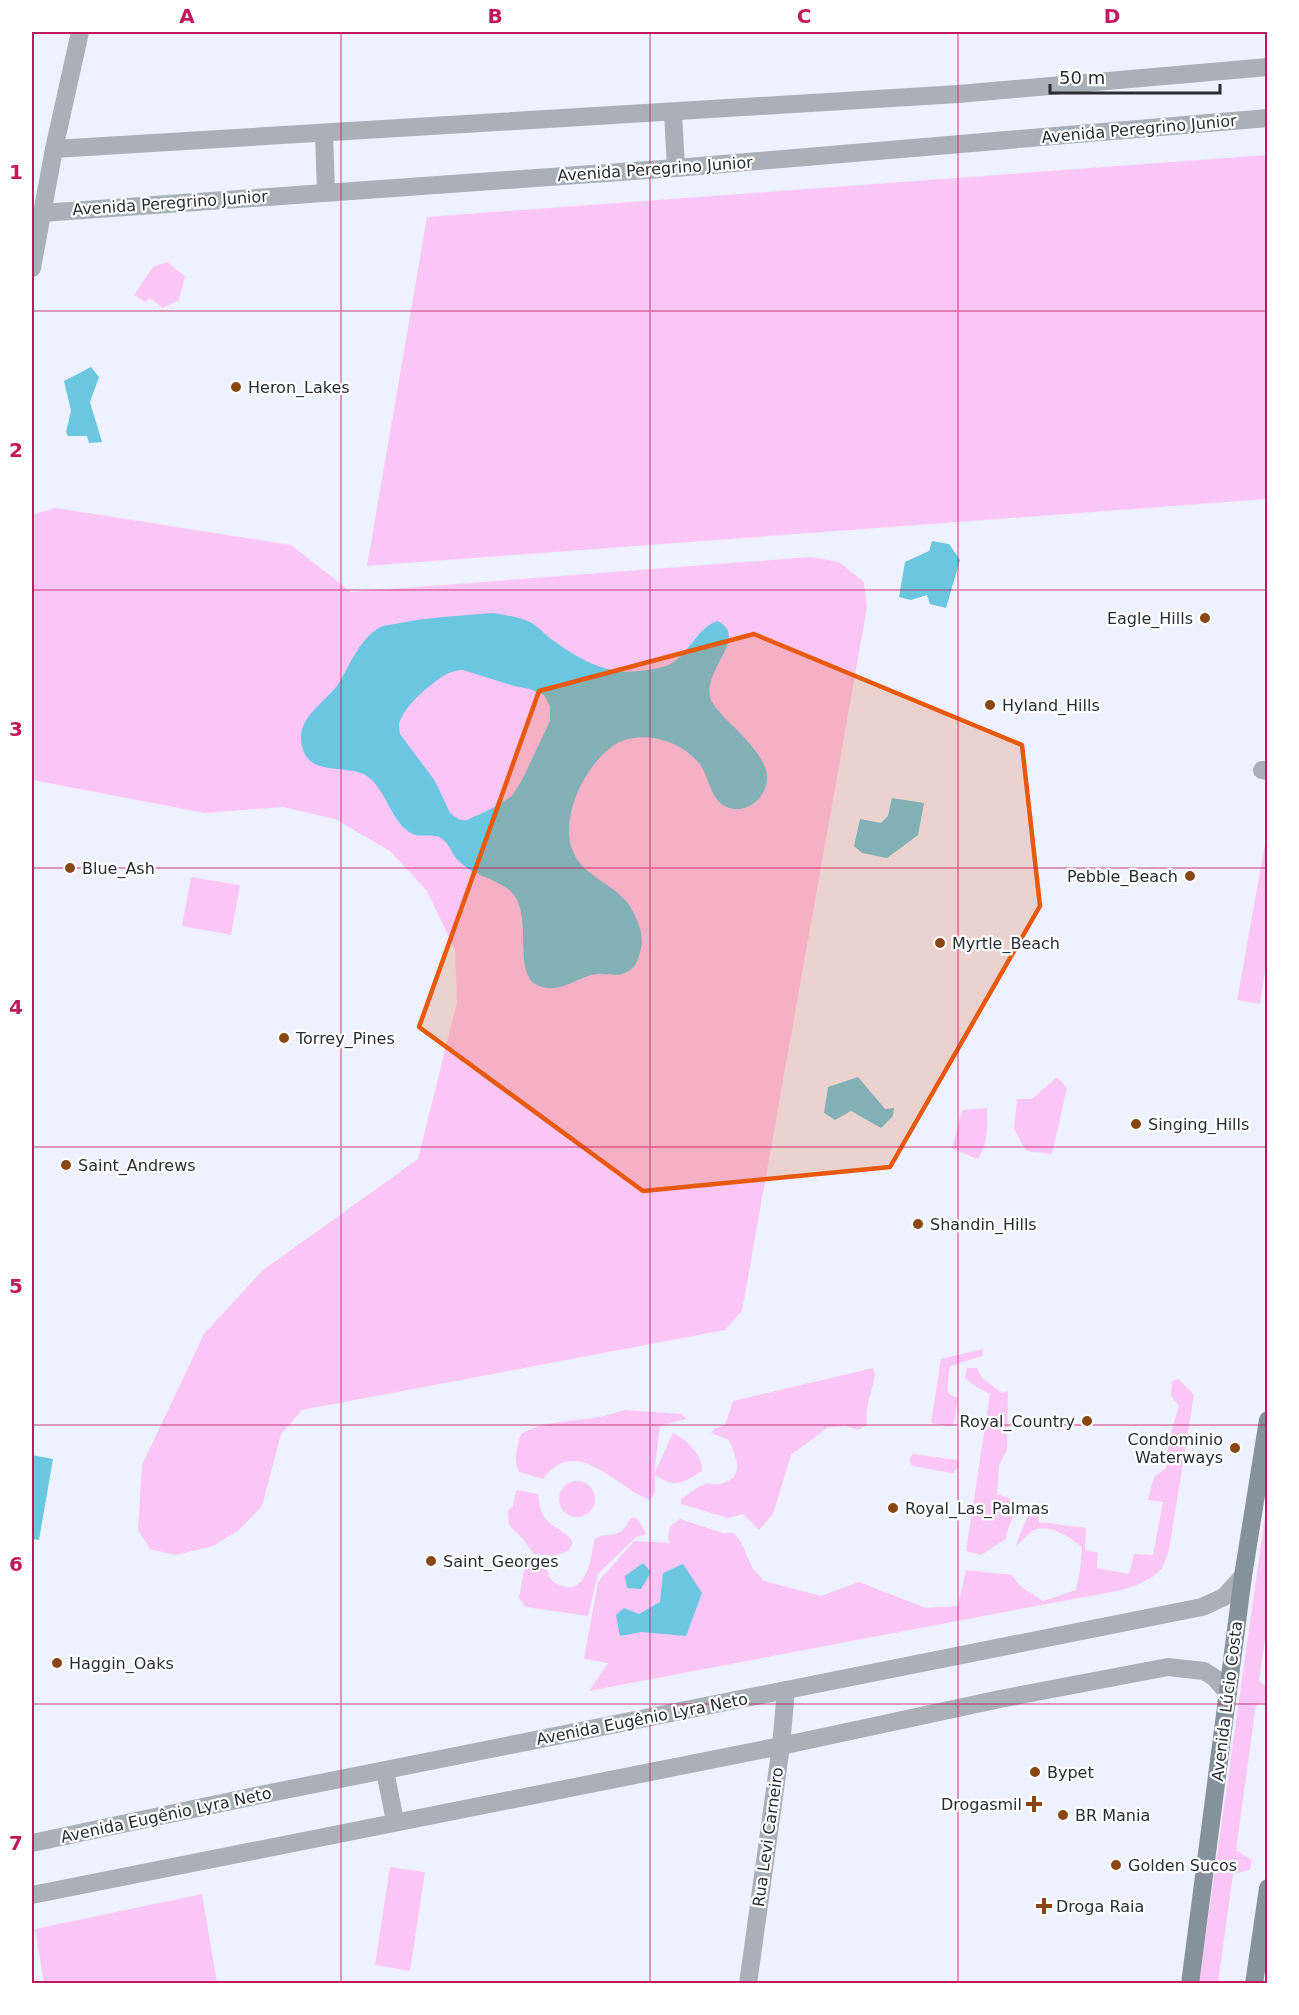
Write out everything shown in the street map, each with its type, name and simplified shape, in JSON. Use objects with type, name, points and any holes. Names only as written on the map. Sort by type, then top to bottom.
[{"type":"main road","name":"Avenida Lúcio Costa","points":[[1190,1983],[1243,1576],[1268,1420]]},
{"type":"main road","points":[[1254,1983],[1268,1888]]},
{"type":"street","points":[[32,268],[54,148],[80,32]]},
{"type":"street","points":[[54,148],[958,94],[1268,67]]},
{"type":"street","points":[[673,112],[676,168]]},
{"type":"street","name":"Avenida Peregrino Junior","points":[[42,213],[676,168],[1268,118]]},
{"type":"street","points":[[324,133],[326,192]]},
{"type":"street","name":"Avenida Eugênio Lyra Neto","points":[[32,1843],[385,1770],[1203,1607],[1224,1597],[1243,1576]]},
{"type":"street","points":[[32,1895],[1168,1667],[1204,1671],[1215,1678],[1228,1693]]},
{"type":"street","name":"Rua Levi Carneiro","points":[[748,1983],[781,1746],[786,1690]]},
{"type":"street","points":[[385,1770],[395,1821]]},
{"type":"highlighted area","points":[[754,634],[1022,745],[1040,906],[890,1167],[643,1191],[419,1027],[539,691]]},
{"type":"shaded area","points":[[1267,155],[1267,499],[367,566],[427,217]]},
{"type":"shaded area","points":[[167,262],[185,276],[179,300],[163,308],[150,298],[145,302],[134,295],[153,267]]},
{"type":"shaded area","points":[[56,508],[291,545],[351,592],[811,557],[839,562],[864,582],[867,608],[742,1311],[725,1330],[302,1410],[281,1434],[262,1506],[239,1530],[213,1546],[175,1555],[150,1549],[138,1530],[142,1465],[204,1334],[263,1270],[418,1159],[457,1002],[455,950],[427,891],[390,851],[335,819],[283,807],[205,813],[32,780],[32,519],[34,514]]},
{"type":"shaded area","points":[[1267,833],[1267,959],[1260,1004],[1237,1000]]},
{"type":"shaded area","points":[[191,877],[240,885],[231,935],[182,926]]},
{"type":"shaded area","points":[[1057,1077],[1067,1088],[1052,1154],[1026,1151],[1014,1129],[1017,1099],[1032,1099]]},
{"type":"shaded area","points":[[987,1108],[986,1140],[978,1159],[952,1149],[962,1110]]},
{"type":"shaded area","points":[[983,1349],[982,1356],[950,1366],[947,1389],[949,1394],[958,1398],[954,1423],[950,1426],[931,1423],[941,1359]]},
{"type":"shaded area","points":[[873,1368],[875,1374],[868,1404],[867,1425],[858,1430],[845,1426],[827,1428],[791,1455],[773,1514],[759,1530],[743,1514],[728,1518],[681,1504],[681,1499],[699,1487],[728,1481],[736,1472],[736,1460],[729,1440],[711,1433],[714,1429],[725,1425],[733,1401]]},
{"type":"shaded area","points":[[967,1368],[977,1368],[982,1378],[1002,1393],[1008,1391],[1007,1450],[999,1465],[997,1494],[1009,1498],[1013,1516],[1006,1539],[981,1555],[966,1551],[990,1394],[965,1378]]},
{"type":"shaded area","points":[[1179,1379],[1194,1395],[1169,1550],[1162,1568],[1144,1581],[1108,1593],[589,1691],[608,1663],[584,1659],[598,1582],[634,1541],[670,1543],[668,1539],[670,1526],[680,1519],[723,1533],[734,1533],[741,1542],[753,1569],[764,1581],[821,1596],[859,1582],[926,1608],[958,1606],[966,1570],[1012,1575],[1019,1585],[1043,1601],[1076,1590],[1082,1547],[1077,1543],[1057,1531],[1043,1528],[1030,1533],[1016,1546],[1032,1506],[1035,1504],[1039,1522],[1086,1528],[1085,1550],[1098,1553],[1097,1568],[1129,1574],[1134,1554],[1153,1555],[1163,1502],[1148,1500],[1154,1477],[1166,1468],[1168,1442],[1179,1406],[1171,1395],[1172,1381]]},
{"type":"shaded area","points":[[625,1410],[682,1414],[686,1419],[660,1426],[654,1474],[673,1433],[684,1439],[697,1454],[702,1471],[679,1483],[668,1482],[655,1475],[655,1492],[650,1500],[596,1468],[583,1463],[569,1461],[556,1466],[543,1479],[519,1472],[516,1458],[521,1434],[547,1424],[600,1417]]},
{"type":"shaded area","points":[[913,1454],[957,1460],[959,1466],[953,1473],[912,1466],[909,1460]]},
{"type":"shaded area","points":[[577,1481],[589,1487],[595,1499],[589,1511],[577,1517],[565,1511],[559,1499],[565,1487]]},
{"type":"shaded area","points":[[516,1490],[538,1494],[544,1517],[571,1539],[573,1543],[568,1551],[553,1556],[534,1554],[509,1525],[508,1511],[513,1506]]},
{"type":"shaded area","points":[[1267,1502],[1267,1625],[1259,1681],[1267,1687],[1267,1702],[1256,1705],[1236,1850],[1252,1860],[1250,1870],[1233,1874],[1218,1983],[1199,1983]]},
{"type":"shaded area","points":[[633,1517],[639,1520],[646,1534],[636,1537],[598,1574],[588,1616],[526,1607],[519,1598],[527,1565],[542,1566],[549,1573],[551,1580],[562,1586],[574,1586],[580,1583],[588,1570],[595,1539],[620,1532]]},
{"type":"shaded area","points":[[390,1867],[425,1872],[410,1971],[375,1965]]},
{"type":"shaded area","points":[[202,1894],[217,1983],[44,1983],[35,1929]]},
{"type":"water","points":[[91,367],[99,377],[90,402],[102,442],[89,443],[87,436],[68,436],[66,432],[71,411],[64,381]]},
{"type":"water","points":[[932,541],[949,544],[960,560],[946,608],[930,604],[927,595],[911,600],[899,597],[905,562],[929,551]]},
{"type":"water","points":[[492,613],[527,621],[575,655],[599,666],[621,672],[655,669],[674,662],[703,630],[717,621],[726,628],[729,636],[709,689],[711,700],[717,709],[751,745],[763,762],[767,778],[766,786],[758,799],[746,808],[738,809],[723,805],[715,796],[699,763],[691,755],[672,743],[637,738],[616,744],[594,764],[577,793],[572,809],[569,825],[570,840],[578,861],[627,902],[639,926],[642,939],[639,956],[633,967],[625,973],[590,975],[553,988],[537,985],[529,978],[525,967],[521,911],[516,899],[508,889],[464,866],[441,838],[409,832],[397,820],[379,788],[367,776],[359,772],[320,766],[306,756],[302,746],[301,736],[307,719],[339,683],[357,652],[374,631],[384,626],[431,618]],"holes":[[[463,670],[544,695],[550,706],[550,721],[512,796],[491,809],[467,820],[460,820],[450,813],[435,781],[400,734],[401,718],[427,688],[454,671]]]},
{"type":"water","points":[[892,798],[924,803],[918,835],[887,858],[862,853],[854,846],[860,819],[881,823],[888,816]]},
{"type":"water","points":[[858,1077],[885,1109],[894,1108],[893,1116],[881,1128],[851,1111],[835,1120],[824,1113],[828,1087]]},
{"type":"water","points":[[32,1455],[53,1459],[39,1540],[32,1539]]},
{"type":"water","points":[[643,1563],[651,1572],[641,1589],[627,1588],[625,1576]]},
{"type":"water","points":[[683,1564],[702,1593],[686,1636],[641,1632],[620,1636],[616,1615],[624,1608],[639,1614],[660,1602],[663,1573]]},
{"type":"place","name":"Heron_Lakes","points":[[236,387]]},
{"type":"place","name":"Eagle_Hills","points":[[1205,618]]},
{"type":"place","name":"Hyland_Hills","points":[[990,705]]},
{"type":"place","name":"Blue_Ash","points":[[70,868]]},
{"type":"place","name":"Pebble_Beach","points":[[1190,876]]},
{"type":"place","name":"Myrtle_Beach","points":[[940,943]]},
{"type":"place","name":"Torrey_Pines","points":[[284,1038]]},
{"type":"place","name":"Singing_Hills","points":[[1136,1124]]},
{"type":"place","name":"Saint_Andrews","points":[[66,1165]]},
{"type":"place","name":"Shandin_Hills","points":[[918,1224]]},
{"type":"place","name":"Royal_Country","points":[[1087,1421]]},
{"type":"place","name":"Condominio Waterways","points":[[1235,1448]]},
{"type":"place","name":"Royal_Las_Palmas","points":[[893,1508]]},
{"type":"place","name":"Saint_Georges","points":[[431,1561]]},
{"type":"place","name":"Haggin_Oaks","points":[[57,1663]]},
{"type":"place","name":"Bypet","points":[[1035,1772]]},
{"type":"place","name":"Drogasmil","points":[[1034,1804]]},
{"type":"place","name":"BR Mania","points":[[1063,1815]]},
{"type":"place","name":"Golden Sucos","points":[[1116,1865]]},
{"type":"place","name":"Droga Raia","points":[[1044,1906]]}]
